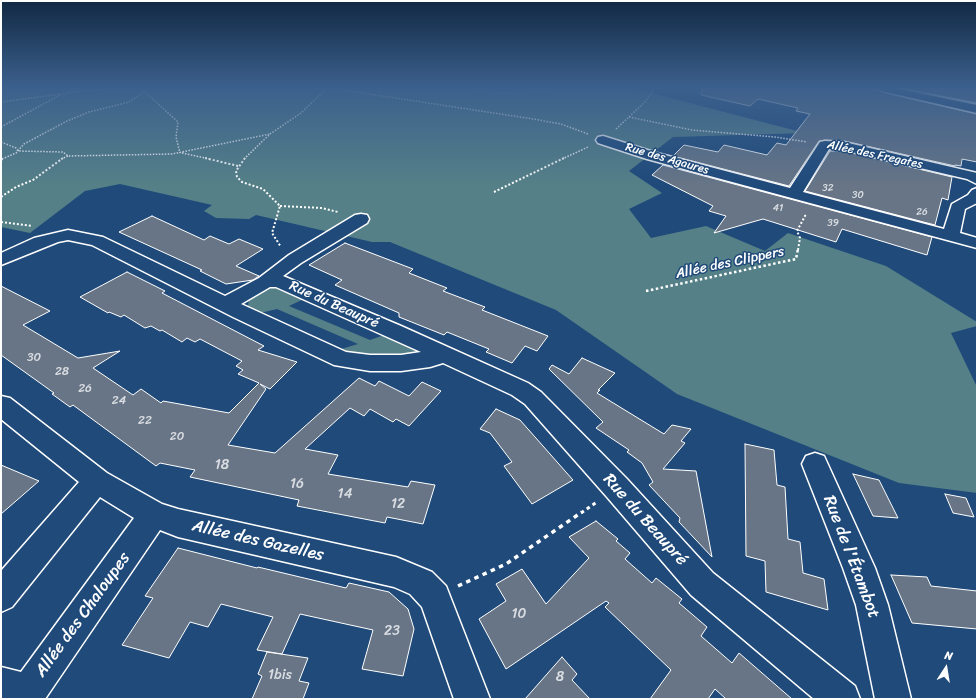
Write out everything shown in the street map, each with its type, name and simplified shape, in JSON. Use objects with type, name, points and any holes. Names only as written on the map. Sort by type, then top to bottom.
[{"type":"street","name":"Rue des Agaures","points":[[603,140],[652,156],[977,243]]},
{"type":"street","name":"Allée des Fregates","points":[[825,145],[852,148],[972,176],[977,180]]},
{"type":"street","points":[[794,194],[825,145]]},
{"type":"street","points":[[951,236],[958,207],[975,198],[977,193]]},
{"type":"street","points":[[226,304],[266,282],[289,264],[361,219]]},
{"type":"street","points":[[1,260],[40,242],[55,237],[68,235],[97,241],[342,359],[370,363],[401,363],[430,359],[442,354]]},
{"type":"street","name":"Rue du Beaupré","points":[[266,282],[278,281],[288,284],[520,389],[533,398],[617,488],[702,584],[842,699]]},
{"type":"street","name":"Allée des Gazelles","points":[[1,405],[97,481],[154,515],[178,524],[396,572],[421,583],[435,596],[472,699]]},
{"type":"street","name":"Rue de l'Étambot","points":[[815,464],[859,568],[872,605],[893,699]]},
{"type":"street","points":[[1,596],[97,481]]},
{"type":"street","name":"Allée des Chaloupes","points":[[1,685],[28,692],[154,515]]},
{"type":"path","points":[[1,127],[13,121]]},
{"type":"path","points":[[1,160],[18,151],[24,144],[68,121]]},
{"type":"path","points":[[176,121],[178,122],[176,137],[180,153]]},
{"type":"path","points":[[290,121],[270,134],[238,166],[236,171],[237,177],[242,182],[263,189],[280,206],[322,208],[339,213]]},
{"type":"path","points":[[539,121],[554,123],[603,140]]},
{"type":"path","points":[[494,192],[603,140],[625,121]]},
{"type":"path","name":"Allée des Fregates","points":[[647,121],[692,130],[775,137],[825,145]]},
{"type":"path","points":[[1,197],[16,187],[33,180],[56,162],[68,156],[180,153],[270,134]]},
{"type":"path","points":[[1,142],[16,148],[18,151],[63,152],[68,156]]},
{"type":"path","points":[[168,154],[179,148]]},
{"type":"path","points":[[180,153],[238,166]]},
{"type":"path","name":"Allée des Clippers","points":[[646,291],[796,259],[800,238],[798,231],[814,199]]},
{"type":"path","points":[[280,206],[272,233],[286,255],[289,264]]},
{"type":"path","points":[[1,222],[36,226]]},
{"type":"path","points":[[435,596],[506,564],[617,488]]},
{"type":"green space","points":[[1,121],[758,121],[805,133],[673,137],[629,171],[662,193],[629,209],[651,238],[706,226],[765,251],[788,233],[886,266],[977,322],[977,326],[951,333],[977,387],[977,493],[899,483],[677,394],[556,310],[390,242],[372,242],[256,215],[249,219],[216,218],[204,211],[212,205],[120,184],[85,191],[30,233],[1,227]]},
{"type":"green space","points":[[271,288],[278,288],[306,298],[289,306],[370,340],[390,333],[414,346],[415,352],[411,356],[368,358],[338,350],[358,344],[277,309],[260,313],[248,306],[249,299],[255,294]]},
{"type":"building","points":[[805,121],[977,121],[977,162],[962,159],[961,166],[955,166],[844,141],[825,140],[819,141],[789,186],[673,156],[684,145],[718,152],[724,145],[767,155],[777,143],[786,145]]},
{"type":"building","points":[[830,151],[844,151],[952,177],[948,200],[942,198],[935,225],[805,191]]},
{"type":"building","points":[[663,165],[932,237],[927,255],[842,229],[836,242],[763,219],[714,233],[726,216],[709,211],[713,206],[652,175]]},
{"type":"building","points":[[152,216],[204,240],[210,236],[229,244],[239,239],[263,249],[236,266],[259,276],[253,280],[226,284],[200,271],[202,270],[119,232]]},
{"type":"building","points":[[345,243],[413,269],[409,273],[447,288],[443,291],[485,307],[482,310],[548,336],[537,351],[525,346],[512,363],[486,352],[489,349],[447,332],[444,335],[399,317],[399,313],[335,285],[342,280],[309,265]]},
{"type":"building","points":[[127,272],[165,291],[162,293],[264,346],[258,350],[297,362],[270,389],[260,384],[266,389],[228,445],[275,453],[359,378],[375,386],[379,381],[409,396],[422,382],[441,391],[409,426],[396,419],[393,422],[370,409],[364,416],[350,408],[305,449],[338,455],[328,474],[408,487],[411,481],[435,485],[423,524],[387,517],[385,523],[297,506],[299,500],[190,477],[195,470],[160,463],[156,466],[73,405],[70,407],[52,394],[54,393],[1,355],[1,286],[50,311],[23,325],[78,358],[120,351],[93,368],[133,395],[141,389],[161,403],[163,401],[229,413],[259,383],[238,374],[243,370],[236,366],[242,361],[200,339],[195,342],[187,338],[182,342],[162,330],[160,331],[151,326],[145,328],[124,315],[121,317],[109,312],[108,313],[80,297]]},
{"type":"building","points":[[582,358],[615,373],[598,390],[600,390],[597,393],[664,434],[672,425],[691,429],[681,441],[685,443],[663,469],[696,471],[712,557],[679,522],[680,518],[649,485],[653,482],[642,463],[627,452],[629,450],[596,428],[603,422],[549,369],[552,365],[569,374]]},
{"type":"building","points":[[496,409],[520,420],[573,480],[532,504],[504,466],[512,462],[490,433],[480,429]]},
{"type":"building","points":[[745,444],[774,450],[777,485],[785,487],[788,539],[800,542],[803,573],[824,579],[828,610],[766,592],[765,561],[746,556]]},
{"type":"building","points":[[1,465],[39,481],[1,514]]},
{"type":"building","points":[[853,474],[879,480],[898,518],[873,516]]},
{"type":"building","points":[[945,494],[966,498],[974,517],[953,513]]},
{"type":"building","points":[[596,521],[618,539],[616,541],[630,553],[625,559],[652,583],[656,578],[682,599],[679,603],[707,627],[701,636],[732,663],[739,653],[792,699],[726,699],[715,689],[708,699],[650,699],[671,670],[605,607],[609,603],[606,601],[506,669],[479,619],[506,601],[496,584],[522,569],[546,604],[589,558],[569,537]]},
{"type":"building","points":[[178,548],[346,588],[349,583],[389,592],[408,609],[414,629],[403,676],[362,669],[373,630],[300,614],[282,654],[257,650],[273,617],[221,604],[208,627],[190,622],[169,658],[122,645],[153,598],[145,596]]},
{"type":"building","points":[[891,575],[927,577],[931,586],[977,591],[977,629],[912,623]]},
{"type":"building","points":[[267,652],[308,658],[299,681],[309,683],[303,699],[252,699],[262,676],[258,674]]},
{"type":"building","points":[[562,657],[577,674],[572,680],[590,699],[525,699]]}]
